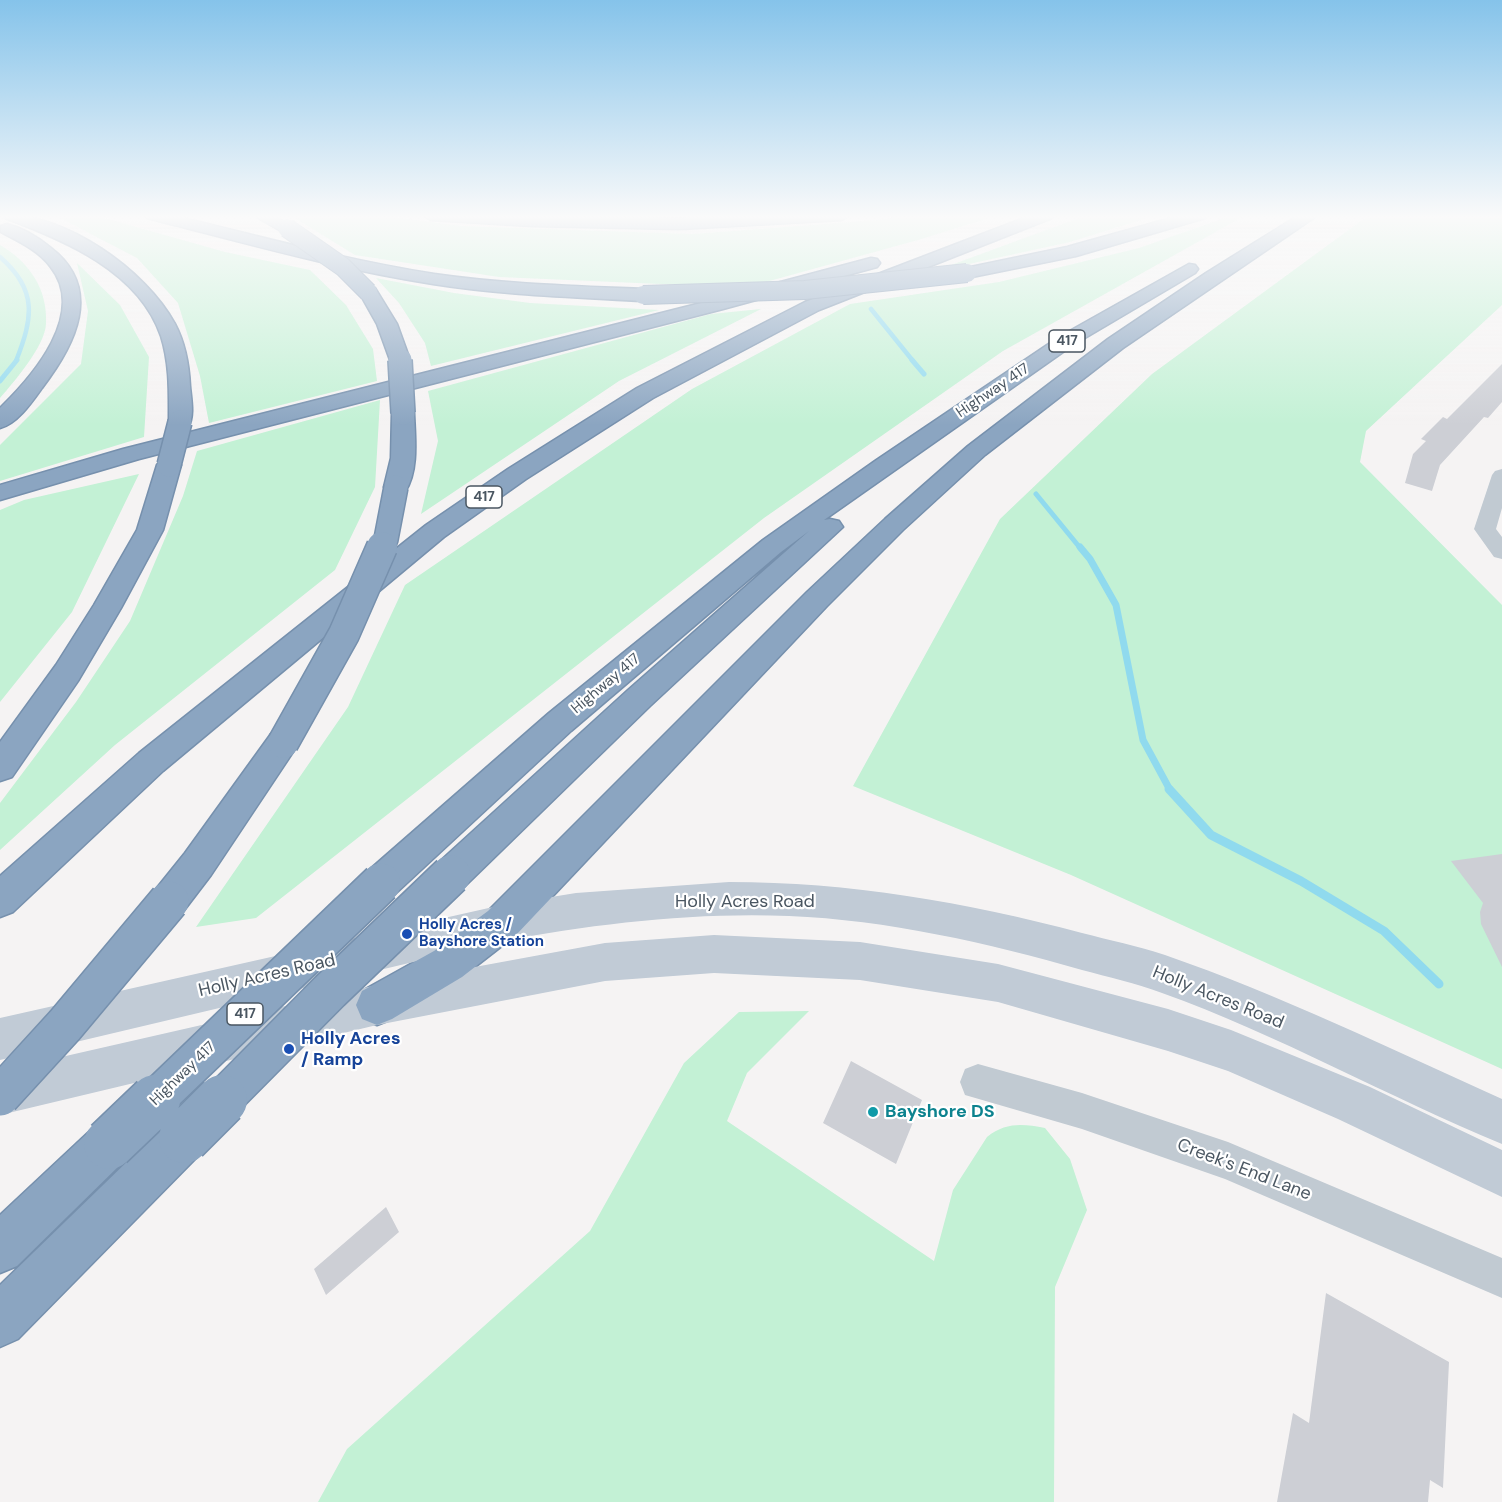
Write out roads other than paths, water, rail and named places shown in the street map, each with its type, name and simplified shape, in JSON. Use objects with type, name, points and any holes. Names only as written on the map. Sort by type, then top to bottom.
[{"type":"highway","points":[[0,422],[27,394],[58,350],[68,325],[71,302],[69,285]]},
{"type":"highway","points":[[0,768],[67,673],[107,608],[150,530],[169,465],[180,422],[177,360],[165,324],[136,285]]},
{"type":"highway","points":[[0,1095],[64,1025],[198,864],[296,723],[344,634],[386,539],[403,458],[404,413],[400,360],[387,324],[368,292],[361,285]]},
{"type":"highway","points":[[492,285],[643,295],[735,295],[829,290],[869,285]]},
{"type":"highway","points":[[0,493],[131,454],[789,285]]},
{"type":"highway","name":"417","points":[[0,900],[151,762],[435,531],[517,474],[645,393],[812,306],[866,285]]},
{"type":"highway","name":"Highway 417","points":[[0,1249],[381,884],[560,722],[772,546],[1066,341],[1163,285]]},
{"type":"highway","points":[[377,1005],[448,964],[502,923],[797,621],[934,487],[1040,400],[1200,285]]},
{"type":"highway","points":[[0,1321],[330,991],[547,782],[703,639],[951,419]]},
{"type":"main road","name":"Holly Acres Road","points":[[0,1039],[502,923],[586,909],[729,899],[790,899],[912,912],[1023,935],[1164,974],[1296,1028],[1502,1122]]},
{"type":"main road","points":[[0,1095],[144,1058],[377,1005],[605,962],[714,954],[860,961],[998,983],[1168,1030],[1231,1051],[1354,1102],[1502,1173]]},
{"type":"street","points":[[1502,475],[1485,529],[1502,552]]},
{"type":"street","name":"Creek's End Lane","points":[[978,1082],[1082,1111],[1228,1161],[1502,1278]]},
{"type":"waterway","points":[[16,361],[28,318],[29,305],[23,285]]},
{"type":"waterway","points":[[871,309],[913,361]]},
{"type":"waterway","points":[[0,381],[17,360]]},
{"type":"waterway","points":[[912,360],[924,374]]},
{"type":"waterway","points":[[1036,494],[1081,549]]},
{"type":"waterway","points":[[1080,547],[1090,559],[1116,605],[1143,740],[1170,790]]},
{"type":"waterway","points":[[1169,789],[1211,835],[1301,881],[1384,931],[1439,984]]},
{"type":"place","name":"Holly Acres / Bayshore Station","points":[[407,934]]},
{"type":"place","name":"Holly Acres / Ramp","points":[[289,1049]]},
{"type":"place","name":"Bayshore DS","points":[[873,1112]]}]
